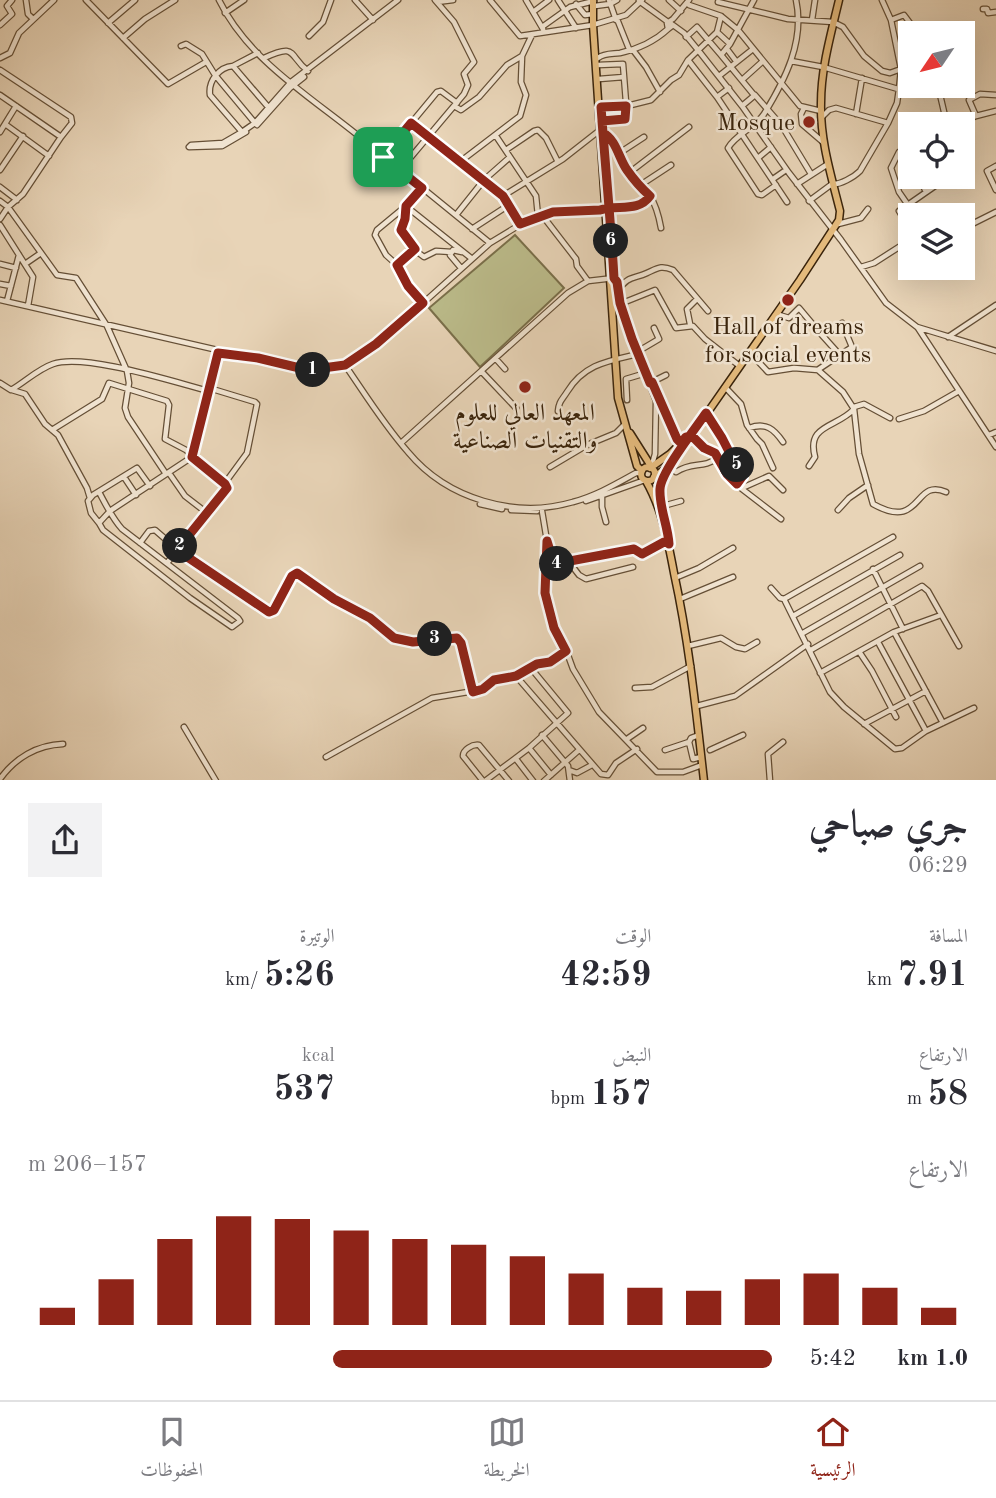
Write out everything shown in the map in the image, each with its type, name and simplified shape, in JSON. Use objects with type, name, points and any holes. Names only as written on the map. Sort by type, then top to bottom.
[{"type":"main road","points":[[644,476],[653,464],[687,438],[706,413],[826,241],[833,227],[837,202],[821,114],[823,67],[839,0]]},
{"type":"main road","points":[[594,2],[601,132]]},
{"type":"main road","points":[[594,2],[594,25]]},
{"type":"main road","points":[[597,58],[618,398],[638,468],[659,508],[668,542]]},
{"type":"main road","points":[[660,490],[687,438],[833,227]]},
{"type":"main road","points":[[616,359],[625,418],[634,442],[653,464],[654,477],[660,490],[705,753],[702,765],[704,780]]},
{"type":"main road","points":[[644,476],[654,477],[671,466]]},
{"type":"street","points":[[1,23],[12,14],[7,6],[12,0]]},
{"type":"street","points":[[26,0],[28,14],[32,18]]},
{"type":"street","points":[[0,58],[10,53],[15,39],[32,18],[54,0]]},
{"type":"street","points":[[86,0],[168,84],[206,62]]},
{"type":"street","points":[[108,23],[135,0]]},
{"type":"street","points":[[122,38],[175,0]]},
{"type":"street","points":[[219,0],[225,13],[258,52],[292,84],[490,243]]},
{"type":"street","points":[[225,13],[244,0]]},
{"type":"street","points":[[309,36],[323,22],[331,0]]},
{"type":"street","points":[[355,0],[373,20]]},
{"type":"street","points":[[400,0],[292,84],[260,122],[229,143],[219,146],[189,146],[223,143],[242,132],[255,123],[292,84],[373,20],[400,0]]},
{"type":"street","points":[[437,1],[453,0]]},
{"type":"street","points":[[490,0],[520,36],[617,19],[626,15],[640,1],[658,13],[669,25],[685,35],[729,88],[786,170],[833,227],[886,303],[917,327],[996,351]]},
{"type":"street","points":[[526,0],[544,30]]},
{"type":"street","points":[[533,12],[549,0]]},
{"type":"street","points":[[558,0],[576,28]]},
{"type":"street","points":[[544,30],[565,10],[576,4],[584,1],[617,0]]},
{"type":"street","points":[[669,0],[681,11]]},
{"type":"street","points":[[720,55],[728,47],[754,0]]},
{"type":"street","points":[[786,170],[760,195],[728,148],[764,114],[766,107],[783,85],[800,21],[796,0]]},
{"type":"street","points":[[812,20],[815,0]]},
{"type":"street","points":[[882,0],[891,20],[898,54]]},
{"type":"street","points":[[400,170],[467,89],[464,74],[474,62],[454,22],[437,1]]},
{"type":"street","points":[[714,12],[718,1],[800,21],[834,22],[843,27],[864,56],[882,71],[890,73],[898,70]]},
{"type":"street","points":[[610,2],[631,49],[646,67],[660,92]]},
{"type":"street","points":[[669,25],[690,2]]},
{"type":"street","points":[[690,2],[721,16],[738,30],[804,108],[821,114],[836,108],[888,123]]},
{"type":"street","points":[[597,58],[631,49],[658,34],[690,2]]},
{"type":"street","points":[[576,4],[585,15],[593,14]]},
{"type":"street","points":[[983,9],[987,9],[988,13],[996,12]]},
{"type":"street","points":[[891,20],[904,15],[908,21]]},
{"type":"street","points":[[601,107],[626,106],[651,100],[680,75],[688,60],[717,32],[721,16]]},
{"type":"street","points":[[685,35],[696,27],[782,126],[811,174]]},
{"type":"street","points":[[717,32],[736,61]]},
{"type":"street","points":[[461,161],[516,120],[523,111],[526,95],[521,82],[522,56],[532,35]]},
{"type":"street","points":[[181,46],[190,45],[202,54],[215,75],[255,123]]},
{"type":"street","points":[[719,76],[753,49]]},
{"type":"street","points":[[264,58],[283,50],[288,51],[308,71]]},
{"type":"street","points":[[242,132],[210,95],[209,90],[215,75],[258,52]]},
{"type":"street","points":[[383,157],[439,91],[464,109],[474,102],[507,65],[522,56]]},
{"type":"street","points":[[597,58],[623,64],[625,119],[602,121]]},
{"type":"street","points":[[688,60],[717,97],[787,202]]},
{"type":"street","points":[[742,80],[763,61]]},
{"type":"street","points":[[791,61],[823,67],[898,89],[897,103],[888,123],[860,172],[836,185],[832,184],[809,201]]},
{"type":"street","points":[[233,66],[269,108]]},
{"type":"street","points":[[0,70],[71,117],[72,123],[17,200],[0,219]]},
{"type":"street","points":[[599,79],[624,78]]},
{"type":"street","points":[[856,114],[862,78]]},
{"type":"street","points":[[717,97],[729,88]]},
{"type":"street","points":[[742,106],[754,94]]},
{"type":"street","points":[[996,94],[978,95],[969,100],[976,116],[996,111]]},
{"type":"street","points":[[0,95],[61,137]]},
{"type":"street","points":[[0,132],[16,106]]},
{"type":"street","points":[[804,108],[801,114],[802,124],[824,142]]},
{"type":"street","points":[[411,123],[503,196],[520,224]]},
{"type":"street","points":[[5,124],[49,156]]},
{"type":"street","points":[[629,173],[689,127]]},
{"type":"street","points":[[506,150],[538,130],[543,133],[558,162]]},
{"type":"street","points":[[503,196],[601,132],[612,140],[629,173],[650,196],[661,228]]},
{"type":"street","points":[[0,170],[23,136]]},
{"type":"street","points":[[496,136],[536,196],[540,215],[576,259],[577,266],[588,281]]},
{"type":"street","points":[[618,154],[644,137]]},
{"type":"street","points":[[758,158],[771,147]]},
{"type":"street","points":[[898,154],[891,168],[898,187]]},
{"type":"street","points":[[456,215],[484,180],[510,157]]},
{"type":"street","points":[[797,184],[828,164]]},
{"type":"street","points":[[639,186],[671,165]]},
{"type":"street","points":[[996,166],[987,171],[996,190]]},
{"type":"street","points":[[0,187],[17,200]]},
{"type":"street","points":[[422,188],[407,207],[376,232],[386,255],[397,265],[408,286],[423,303]]},
{"type":"street","points":[[911,203],[930,189]]},
{"type":"street","points":[[0,300],[308,370],[345,365],[376,344],[471,258],[520,224],[540,215],[606,210],[644,203],[650,196]]},
{"type":"street","points":[[0,201],[8,207],[59,277],[76,278],[107,326],[127,371],[125,408],[128,417],[188,499],[207,513]]},
{"type":"street","points":[[472,229],[509,205]]},
{"type":"street","points":[[407,207],[401,230],[424,257],[436,251],[464,252]]},
{"type":"street","points":[[407,207],[471,258]]},
{"type":"street","points":[[833,227],[861,218],[868,209]]},
{"type":"street","points":[[975,222],[996,212]]},
{"type":"street","points":[[0,225],[33,277],[28,306]]},
{"type":"street","points":[[826,241],[841,240]]},
{"type":"street","points":[[860,267],[874,263],[898,248]]},
{"type":"street","points":[[397,265],[415,249]]},
{"type":"street","points":[[452,252],[450,255],[461,268]]},
{"type":"street","points":[[25,264],[41,253]]},
{"type":"street","points":[[6,301],[19,255]]},
{"type":"street","points":[[0,264],[16,268]]},
{"type":"street","points":[[618,291],[628,278],[647,273],[659,266],[673,270],[708,312]]},
{"type":"street","points":[[401,443],[558,302],[588,281],[612,278],[617,282],[620,303],[638,353],[672,432],[715,453],[727,474],[741,489],[781,519]]},
{"type":"street","points":[[0,284],[11,286]]},
{"type":"street","points":[[620,303],[655,290],[676,328],[690,324]]},
{"type":"street","points":[[697,299],[687,309],[690,324],[737,364]]},
{"type":"street","points":[[947,338],[996,304]]},
{"type":"street","points":[[776,314],[789,318],[799,308],[839,354]]},
{"type":"street","points":[[818,370],[852,346],[842,323]]},
{"type":"street","points":[[911,323],[922,335]]},
{"type":"street","points":[[917,327],[996,447]]},
{"type":"street","points":[[558,411],[559,403],[573,381],[598,364],[638,353],[659,339],[654,328]]},
{"type":"street","points":[[99,523],[110,511],[192,457],[216,358],[220,352]]},
{"type":"street","points":[[747,355],[755,358],[768,372],[794,368],[818,370],[843,392],[854,408],[859,454],[873,504],[898,512],[911,509],[920,496],[929,491],[936,489],[946,492]]},
{"type":"street","points":[[496,359],[505,369]]},
{"type":"street","points":[[11,390],[44,368],[60,363],[89,362],[255,402],[257,404],[248,450],[225,484]]},
{"type":"street","points":[[345,365],[401,443],[430,472],[477,499],[502,506],[526,508],[574,504],[636,472],[644,476]]},
{"type":"street","points":[[482,372],[516,408]]},
{"type":"street","points":[[627,400],[624,386],[626,379],[646,373]]},
{"type":"street","points":[[651,383],[666,375]]},
{"type":"street","points":[[0,383],[25,394],[45,424],[65,446],[72,464],[89,490],[89,506],[103,530],[190,598],[232,627],[237,625],[240,619],[122,529],[113,520],[99,492]]},
{"type":"street","points":[[651,383],[656,405],[653,464]]},
{"type":"street","points":[[52,430],[102,399],[108,384],[167,401],[169,405],[165,439],[186,450],[225,484],[226,490],[167,563]]},
{"type":"street","points":[[725,386],[741,404],[750,428],[762,443],[773,468]]},
{"type":"street","points":[[899,419],[924,411],[959,391]]},
{"type":"street","points":[[809,466],[814,458],[812,447],[817,434],[851,413],[854,408],[864,404],[890,418]]},
{"type":"street","points":[[706,413],[741,474],[737,484]]},
{"type":"street","points":[[550,467],[587,445],[615,433],[624,425]]},
{"type":"street","points":[[750,428],[761,425],[771,427],[783,442]]},
{"type":"street","points":[[989,435],[996,432]]},
{"type":"street","points":[[671,466],[676,472],[692,463],[708,465],[718,458]]},
{"type":"street","points":[[90,498],[135,469],[139,469],[150,486]]},
{"type":"street","points":[[477,499],[479,504],[501,509],[542,511],[601,495],[644,476]]},
{"type":"street","points":[[124,477],[136,495]]},
{"type":"street","points":[[741,489],[769,477],[783,490]]},
{"type":"street","points":[[838,510],[849,498],[868,485]]},
{"type":"street","points":[[601,495],[606,523]]},
{"type":"street","points":[[663,506],[681,501]]},
{"type":"street","points":[[542,511],[552,564],[634,549],[642,554],[668,542]]},
{"type":"street","points":[[140,543],[153,529],[177,550],[269,612],[274,610],[292,576],[297,573],[334,599],[370,618],[394,638],[413,642],[457,638],[461,643],[473,692]]},
{"type":"street","points":[[771,589],[779,598],[784,599],[893,537]]},
{"type":"street","points":[[547,541],[545,593],[554,628],[597,709],[659,773],[683,772],[702,765]]},
{"type":"street","points":[[675,578],[699,568],[733,548]]},
{"type":"street","points":[[793,617],[900,555]]},
{"type":"street","points":[[569,562],[579,575],[586,579],[633,567]]},
{"type":"street","points":[[803,633],[920,566]]},
{"type":"street","points":[[873,569],[903,629]]},
{"type":"street","points":[[680,599],[733,577]]},
{"type":"street","points":[[811,650],[922,586],[928,591],[959,646]]},
{"type":"street","points":[[784,599],[803,633],[820,673],[836,698],[895,750],[900,750],[926,731],[974,708]]},
{"type":"street","points":[[820,673],[894,632],[941,615]]},
{"type":"street","points":[[894,632],[943,723]]},
{"type":"street","points":[[688,646],[721,638],[745,649],[757,642]]},
{"type":"street","points":[[878,642],[926,731]]},
{"type":"street","points":[[697,706],[735,696],[808,644]]},
{"type":"street","points":[[326,757],[432,698],[483,689],[494,680],[516,676],[530,667],[550,662],[566,651]]},
{"type":"street","points":[[860,653],[897,718]]},
{"type":"street","points":[[635,688],[652,687],[691,665]]},
{"type":"street","points":[[509,780],[499,769],[479,745],[473,745],[464,751],[463,756],[484,780],[499,769],[516,759],[568,713],[530,667]]},
{"type":"street","points":[[516,676],[601,775],[605,776],[616,763],[637,749]]},
{"type":"street","points":[[864,724],[926,691]]},
{"type":"street","points":[[184,727],[216,780]]},
{"type":"street","points":[[627,740],[643,728]]},
{"type":"street","points":[[665,750],[689,742],[692,737],[700,735]]},
{"type":"street","points":[[689,742],[693,759],[743,735]]},
{"type":"street","points":[[542,736],[565,762],[570,780]]},
{"type":"street","points":[[770,780],[768,754],[783,742]]},
{"type":"street","points":[[0,779],[18,760],[28,754],[50,744],[63,744]]},
{"type":"street","points":[[529,748],[551,775]]},
{"type":"street","points":[[544,780],[579,751]]},
{"type":"street","points":[[516,759],[533,780]]},
{"type":"street","points":[[569,770],[577,773],[592,765]]},
{"type":"green space","points":[[515,235],[564,288],[480,367],[429,308]]},
{"type":"place","name":"Mosque","points":[[809,122]]},
{"type":"place","name":"Hall of dreams for social events","points":[[788,300]]},
{"type":"place","name":"المعهد العالي للعلوم والتقنيات الصناعية","points":[[525,387]]},
{"type":"route","points":[[383,157],[411,123],[503,196],[520,224],[553,212],[600,210],[602,208],[609,208],[618,207],[629,208],[644,203],[650,196],[636,183],[612,140],[603,133],[602,121],[601,107],[626,106],[625,119],[602,121],[609,208],[614,278],[620,303],[638,354],[672,432],[681,443],[686,437],[691,435],[695,436],[704,448],[715,453],[729,477],[737,484],[742,477],[706,413],[689,438],[667,471],[660,490],[669,544],[664,542],[642,554],[634,549],[552,564],[547,541],[545,593],[554,628],[566,651],[550,662],[537,664],[516,676],[494,680],[483,689],[473,692],[461,643],[457,638],[413,642],[394,638],[378,623],[334,599],[297,573],[293,574],[274,610],[269,612],[177,550],[227,488],[192,457],[218,353],[258,358],[308,370],[345,365],[376,344],[423,303],[408,286],[397,265],[415,249],[401,230],[408,207],[406,206],[422,188],[383,157]]}]
